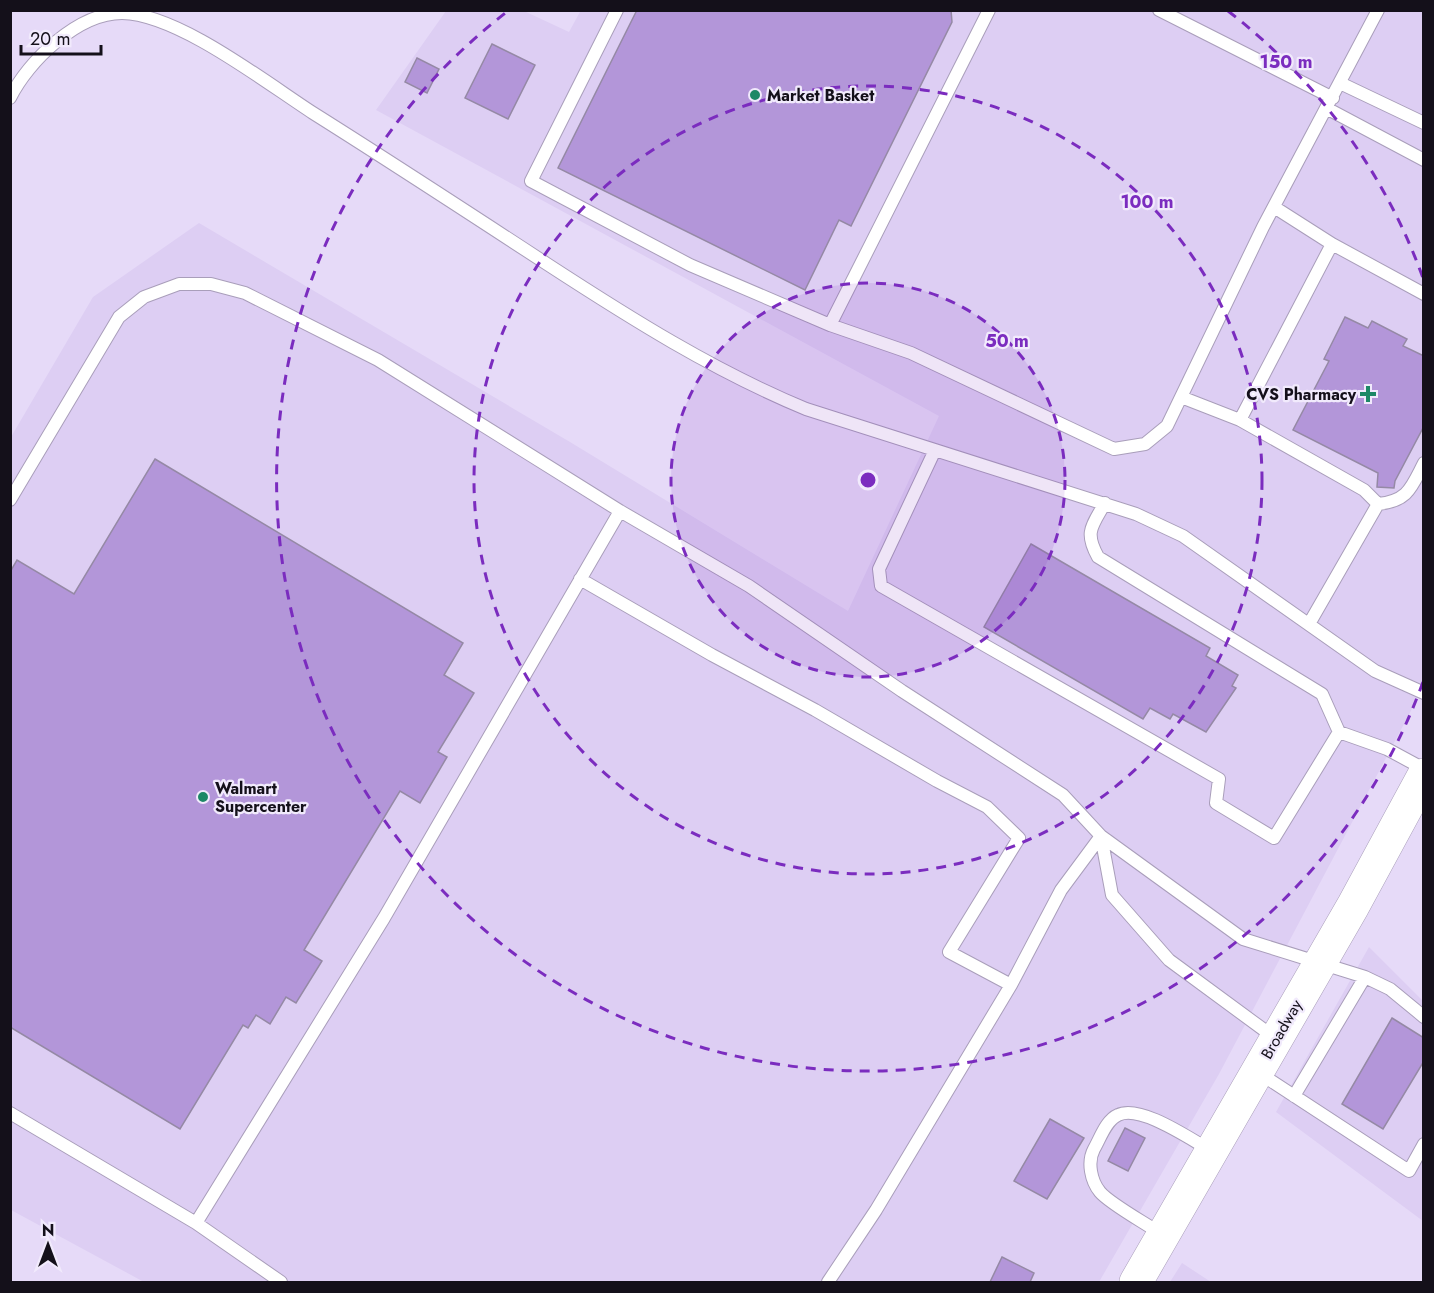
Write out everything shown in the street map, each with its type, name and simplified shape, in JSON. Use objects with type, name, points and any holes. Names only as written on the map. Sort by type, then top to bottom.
[{"type":"main road","name":"Broadway","points":[[1136,1282],[1321,961],[1424,775]]},
{"type":"lane","points":[[617,10],[531,182],[690,266],[830,325],[911,353],[1114,449],[1145,444],[1167,426],[1274,207],[1378,10]]},
{"type":"lane","points":[[830,325],[989,10]]},
{"type":"lane","points":[[1159,10],[1330,104],[1424,160]]},
{"type":"lane","points":[[10,98],[38,58],[66,34],[98,18],[121,13],[167,23],[334,126],[619,310],[712,365],[763,392],[806,409],[1136,514],[1183,536],[1375,671],[1424,693]]},
{"type":"lane","points":[[1340,82],[1424,123]]},
{"type":"lane","points":[[1274,207],[1332,244],[1424,294]]},
{"type":"lane","points":[[1240,420],[1332,244]]},
{"type":"lane","points":[[10,500],[119,317],[144,297],[179,284],[211,284],[245,294],[378,360],[620,511],[749,586],[902,691],[1063,795],[1101,836],[1242,939],[1321,961],[1365,977],[1390,988],[1424,1017]]},
{"type":"lane","points":[[1181,397],[1240,420],[1364,490],[1378,504]]},
{"type":"lane","points":[[935,450],[879,569],[881,586],[1219,779],[1216,803],[1274,838],[1339,732]]},
{"type":"lane","points":[[1378,504],[1397,502],[1411,489],[1424,463]]},
{"type":"lane","points":[[1105,503],[1090,530],[1090,544],[1098,557],[1322,694],[1339,732],[1387,749],[1424,769]]},
{"type":"lane","points":[[1309,624],[1378,504]]},
{"type":"lane","points":[[196,1223],[384,918],[620,511]]},
{"type":"lane","points":[[580,579],[712,655],[815,710],[937,782],[987,807],[1019,838],[949,952],[1011,986]]},
{"type":"lane","points":[[828,1282],[876,1210],[1011,986],[1061,890],[1101,836]]},
{"type":"lane","points":[[1101,836],[1112,895],[1169,960],[1275,1039]]},
{"type":"lane","points":[[1294,1096],[1365,977]]},
{"type":"lane","points":[[1256,1071],[1408,1171],[1424,1144]]},
{"type":"lane","points":[[10,1113],[196,1223],[281,1282]]},
{"type":"lane","points":[[1162,1234],[1101,1193],[1092,1176],[1090,1155],[1108,1125],[1117,1115],[1146,1115],[1210,1150]]},
{"type":"shaded area","points":[[581,10],[1423,11],[1423,688],[1219,1074],[1099,1282],[144,1282],[11,1210],[11,437],[93,297],[199,223],[570,442],[848,611],[939,416],[376,110],[446,11],[524,11],[569,32]]},
{"type":"shaded area","points":[[1369,947],[1423,1001],[1423,1221],[1276,1112]]},
{"type":"shaded area","points":[[1182,1263],[1211,1282],[1170,1282]]},
{"type":"building","name":"Market Basket","points":[[637,10],[951,10],[952,22],[851,226],[839,220],[805,290],[558,168]]},
{"type":"building","points":[[492,44],[535,65],[508,119],[465,98]]},
{"type":"building","points":[[417,58],[439,69],[427,93],[405,82]]},
{"type":"building","name":"CVS Pharmacy","points":[[1345,317],[1368,328],[1372,321],[1407,339],[1403,346],[1424,356],[1424,426],[1395,481],[1394,488],[1377,487],[1378,473],[1293,430],[1329,361],[1324,359]]},
{"type":"building","name":"Walmart Supercenter","points":[[155,459],[463,643],[444,675],[474,693],[438,752],[447,757],[420,803],[400,791],[304,950],[322,961],[296,1003],[286,997],[270,1024],[256,1015],[248,1028],[243,1025],[180,1129],[10,1027],[10,572],[17,560],[74,594]]},
{"type":"building","points":[[1031,544],[1210,648],[1206,656],[1238,675],[1232,686],[1236,688],[1206,732],[1173,714],[1170,719],[1150,708],[1143,719],[984,627]]},
{"type":"building","points":[[1392,1018],[1424,1038],[1424,1061],[1383,1129],[1342,1104]]},
{"type":"building","points":[[1050,1119],[1084,1138],[1047,1199],[1014,1181]]},
{"type":"building","points":[[1125,1128],[1145,1138],[1128,1171],[1108,1161]]},
{"type":"building","points":[[1002,1257],[1034,1273],[1030,1282],[990,1282]]},
{"type":"place","name":"Market Basket","points":[[755,95]]},
{"type":"place","name":"CVS Pharmacy","points":[[1368,394]]},
{"type":"place","name":"Walmart Supercenter","points":[[203,797]]}]
